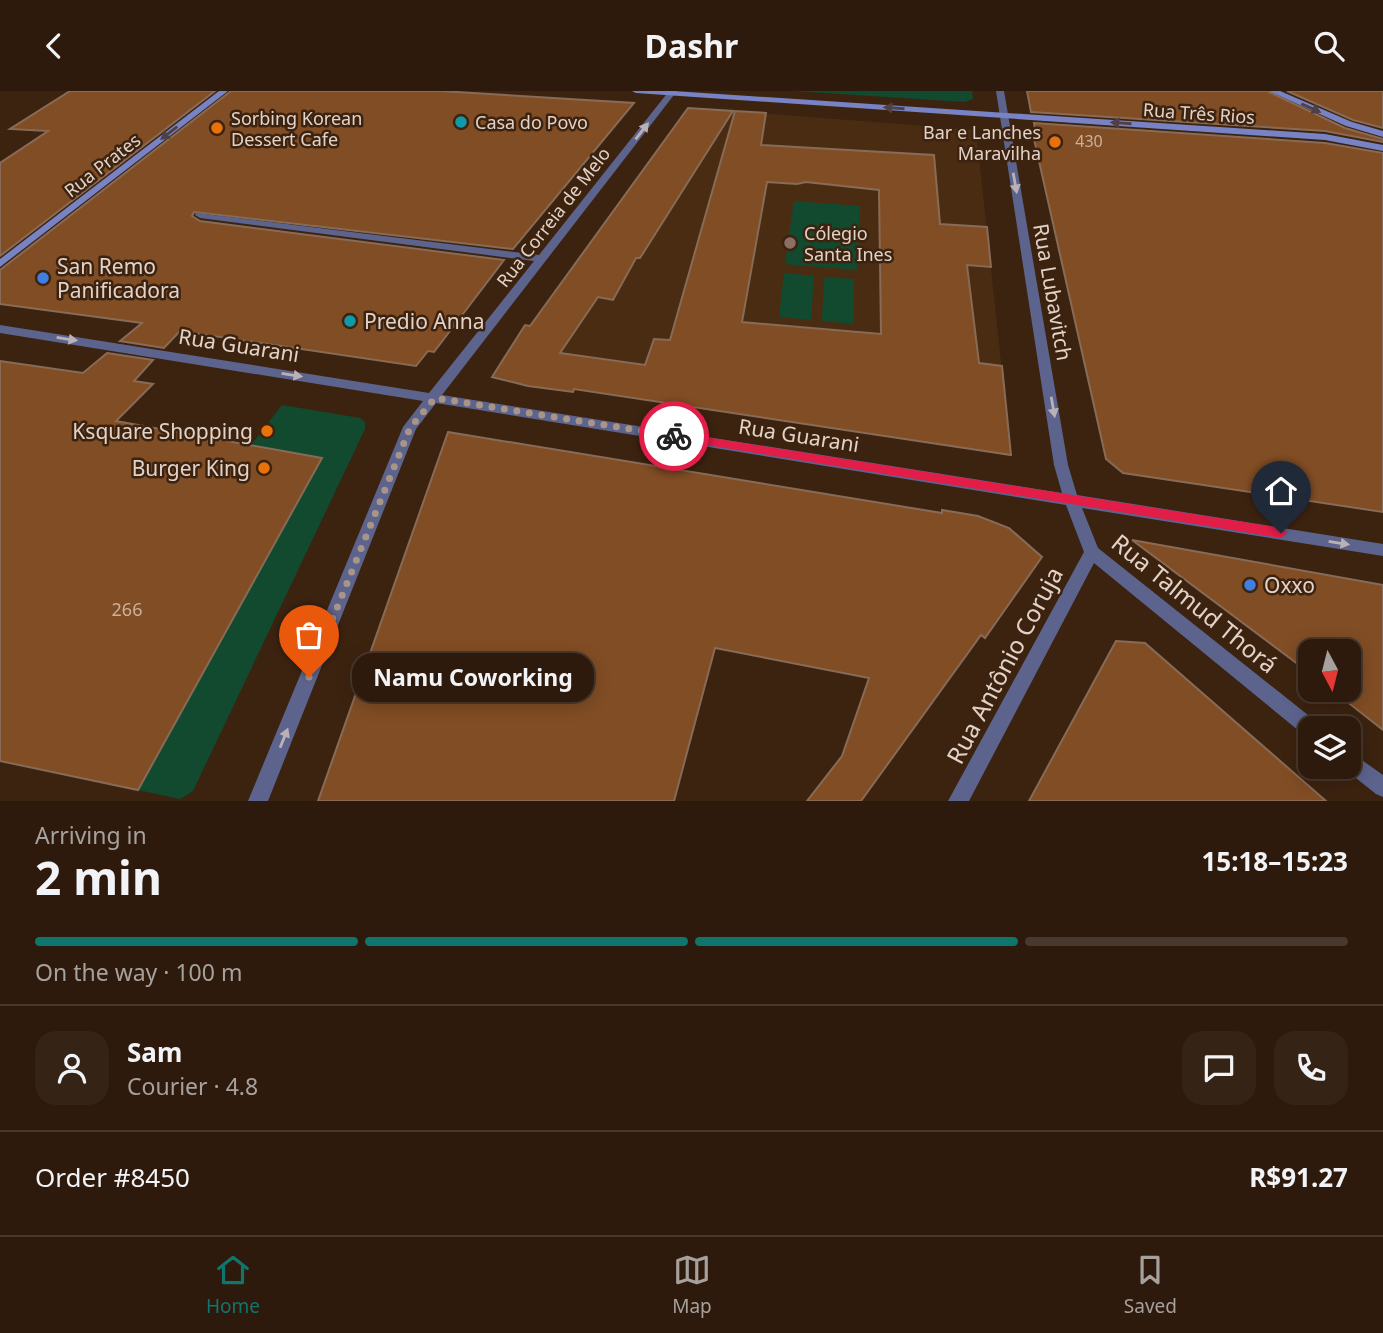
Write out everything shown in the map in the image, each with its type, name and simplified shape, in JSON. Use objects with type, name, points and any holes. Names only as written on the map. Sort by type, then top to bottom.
[{"type":"street","name":"Rua Prates","points":[[0,264],[223,91]]},
{"type":"street","name":"Rua Três Rios","points":[[636,91],[1335,138],[1383,148]]},
{"type":"street","name":"Rua Lubavitch","points":[[1000,91],[1061,465],[1071,499]]},
{"type":"street","points":[[1273,91],[1349,124],[1383,134]]},
{"type":"street","name":"Rua Correia de Melo","points":[[258,801],[410,428],[672,92]]},
{"type":"street","points":[[1335,138],[1353,135],[1349,124]]},
{"type":"street","points":[[200,215],[543,259]]},
{"type":"street","name":"Rua Guarani","points":[[0,329],[1383,550]]},
{"type":"street","name":"Rua Talmud Thorá","points":[[1071,499],[1092,552],[1298,718]]},
{"type":"street","name":"Rua Antônio Coruja","points":[[958,801],[1092,552]]},
{"type":"street","points":[[1361,770],[1383,787]]},
{"type":"shaded area","name":"Cólegio Santa Ines","points":[[696,108],[976,130],[1010,445],[1000,453],[497,372],[503,356],[508,356],[688,110]]},
{"type":"green space","points":[[793,91],[972,91],[973,99],[965,102]]},
{"type":"green space","points":[[794,201],[860,206],[857,270],[785,264]]},
{"type":"green space","points":[[784,273],[814,276],[811,320],[779,317]]},
{"type":"green space","points":[[824,277],[854,279],[854,324],[822,321]]},
{"type":"green space","points":[[282,405],[360,418],[365,422],[365,429],[193,791],[180,799],[138,790],[322,458],[251,445]]},
{"type":"building","points":[[70,91],[215,91],[0,256],[0,163],[48,131],[10,129]]},
{"type":"building","points":[[231,91],[441,91],[634,103],[513,249],[194,212],[192,216],[200,221],[504,260],[434,352],[428,351],[416,366],[180,331],[164,348],[120,341],[142,323],[0,304],[0,270]]},
{"type":"building","points":[[1027,91],[1267,91],[1345,128],[1383,139],[1383,142],[1325,131],[1031,112]]},
{"type":"building","points":[[1287,91],[1383,91],[1383,128],[1353,120]]},
{"type":"building","name":"Cólegio Santa Ines","points":[[688,108],[733,111],[640,258],[636,258],[613,300],[598,297],[560,353],[645,365],[654,339],[670,340],[735,111],[766,113],[761,145],[934,155],[940,224],[987,227],[991,267],[967,265],[979,363],[1002,366],[1011,455],[574,389],[573,392],[528,386],[492,377],[525,325],[530,326]],"holes":[[[767,182],[806,182],[879,190],[881,334],[742,322]]]},
{"type":"building","points":[[1034,123],[1325,143],[1383,153],[1383,512],[1123,473],[1106,459],[1032,130],[1035,130]]},
{"type":"building","points":[[107,353],[153,360],[134,381],[153,384],[116,421],[322,458],[138,790],[0,761],[0,361],[83,373]]},
{"type":"building","points":[[448,432],[942,513],[942,510],[978,516],[1009,528],[1042,557],[985,638],[981,635],[861,801],[807,801],[842,756],[869,678],[715,648],[674,801],[318,801]]},
{"type":"building","points":[[1132,540],[1383,585],[1383,730],[1347,702],[1362,702],[1362,639],[1298,639],[1298,664]]},
{"type":"building","points":[[1116,641],[1145,643],[1326,801],[1029,801]]},
{"type":"way so far","points":[[309,677],[410,428],[435,398],[674,436]]},
{"type":"place","name":"Casa do Povo","points":[[461,122]]},
{"type":"place","name":"Sorbing Korean Dessert Cafe","points":[[217,128]]},
{"type":"place","name":"Bar e Lanches Maravilha","points":[[1055,142]]},
{"type":"place","name":"Cólegio Santa Ines","points":[[790,243]]},
{"type":"place","name":"San Remo Panificadora","points":[[43,278]]},
{"type":"place","name":"Predio Anna","points":[[350,321]]},
{"type":"place","name":"Ksquare Shopping","points":[[267,431]]},
{"type":"place","name":"Burger King","points":[[264,468]]},
{"type":"place","name":"Oxxo","points":[[1250,585]]},
{"type":"place","name":"Namu Coworking","points":[[309,677]]},
{"type":"route","points":[[674,436],[1281,533]]}]
